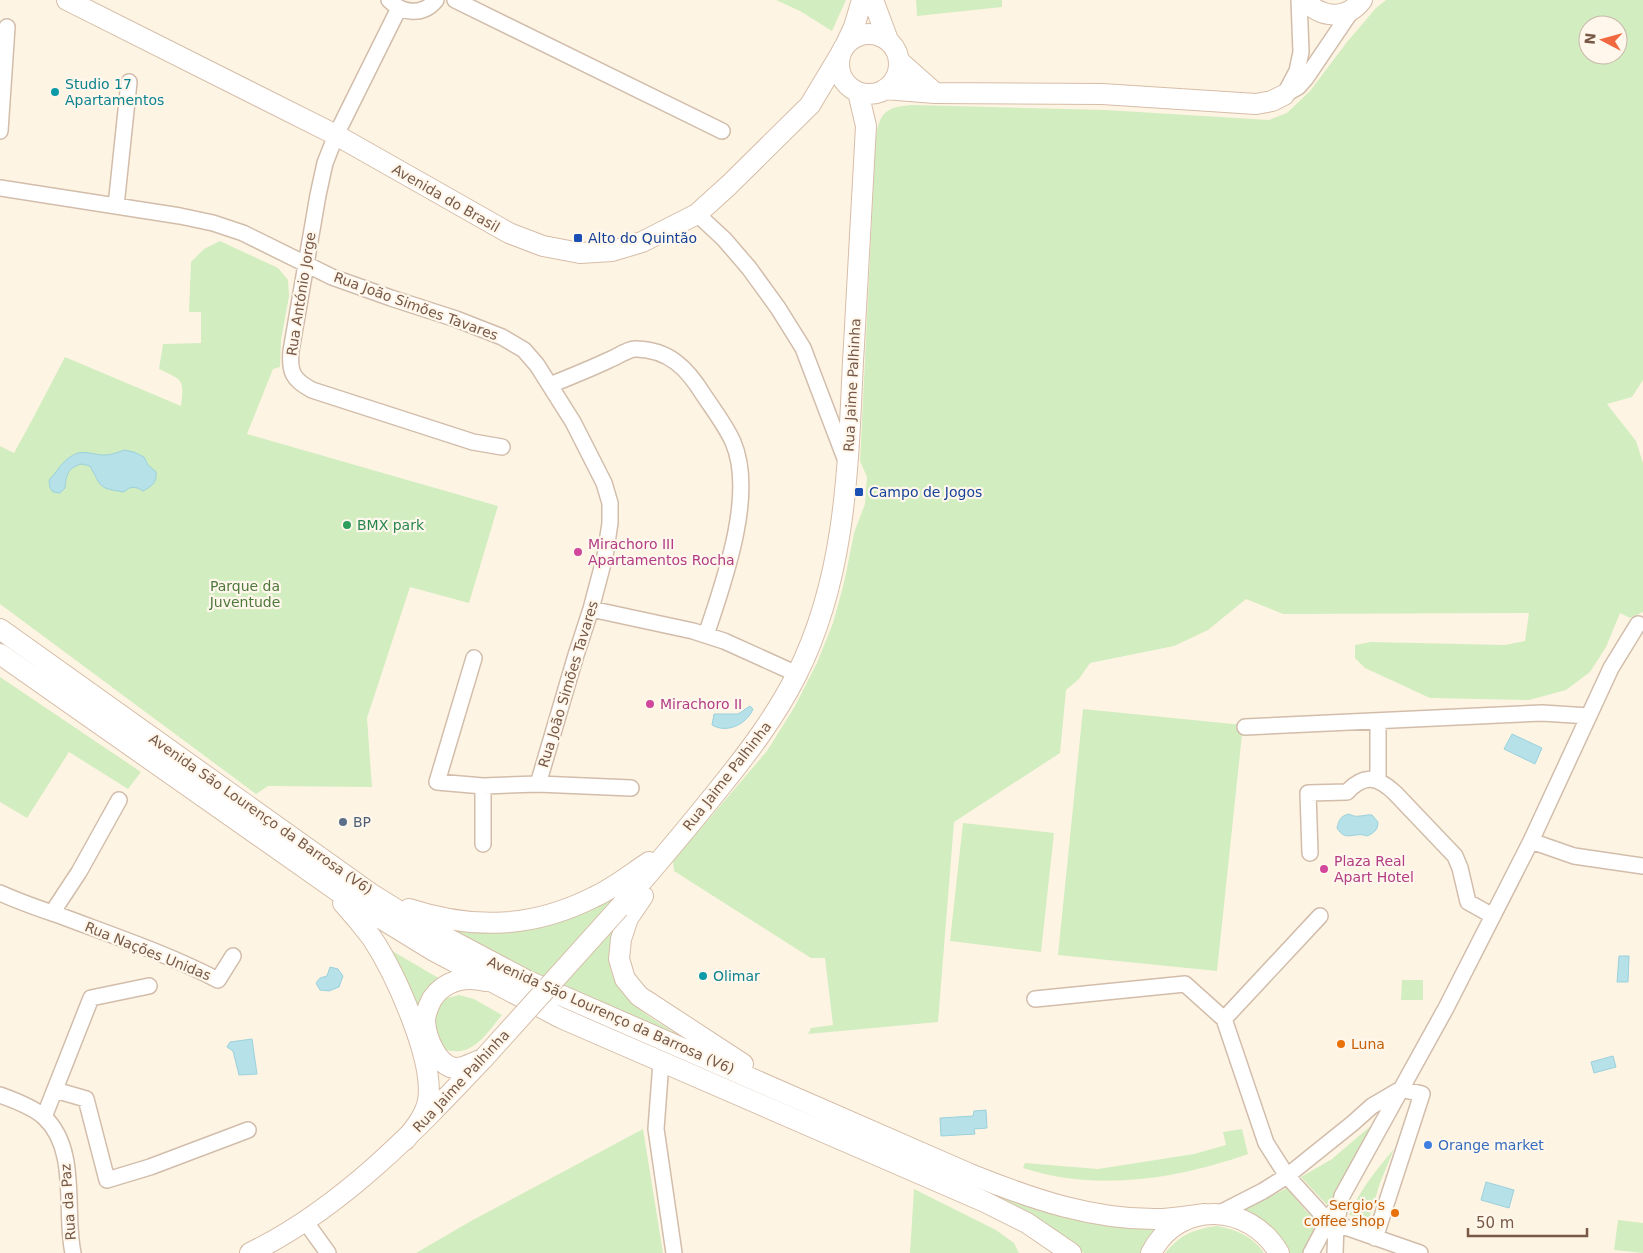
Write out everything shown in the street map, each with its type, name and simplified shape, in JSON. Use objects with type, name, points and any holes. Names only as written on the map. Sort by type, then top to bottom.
[{"type":"street","name":"Avenida do Brasil","points":[[67,0],[336,135],[509,233],[543,246],[580,252],[612,251],[642,242],[697,214],[810,105],[843,49]]},
{"type":"street","points":[[394,4],[404,11],[417,11],[428,7],[436,0]]},
{"type":"street","points":[[455,0],[722,131]]},
{"type":"street","points":[[843,49],[854,27],[862,0]]},
{"type":"street","points":[[873,0],[888,40],[893,46],[899,61],[936,92]]},
{"type":"street","points":[[1284,95],[1297,71],[1302,52],[1299,0]]},
{"type":"street","points":[[1304,0],[1312,8],[1330,15],[1338,15],[1359,4]]},
{"type":"street","name":"Rua António Jorge","points":[[394,4],[325,163],[291,351],[290,364],[292,373],[297,380],[312,390],[472,442],[502,447]]},
{"type":"street","points":[[854,90],[865,94],[882,91],[1102,94],[1256,104],[1272,101],[1298,87],[1359,4]]},
{"type":"street","points":[[0,131],[7,27]]},
{"type":"street","points":[[843,49],[853,38],[862,34],[871,34],[888,40]]},
{"type":"street","name":"Rua Jaime Palhinha","points":[[250,1253],[276,1240],[341,1196],[405,1140],[484,1058],[619,908],[671,847],[758,740],[797,674],[812,642],[824,608],[834,569],[848,464],[866,126],[854,90],[844,81],[840,73],[839,64],[843,49]]},
{"type":"street","name":"Rua Jaime Palhinha","points":[[866,126],[882,91],[896,77],[899,61]]},
{"type":"street","points":[[116,206],[129,82]]},
{"type":"street","name":"Avenida do Brasil","points":[[810,105],[854,90]]},
{"type":"street","name":"Rua João Simões Tavares","points":[[0,188],[213,223],[243,233],[332,276],[456,319],[502,337],[524,350],[537,365],[573,422],[604,483],[610,503],[610,523],[605,556],[591,609],[538,784]]},
{"type":"street","points":[[697,214],[724,239],[749,268],[803,348],[848,464]]},
{"type":"street","points":[[550,385],[635,348],[660,352],[675,360],[693,378],[733,442],[740,468],[740,497],[727,570],[706,635]]},
{"type":"street","points":[[591,609],[706,635],[724,641],[797,674]]},
{"type":"street","points":[[1311,1253],[1332,1223],[1342,1196],[1424,1049],[1531,841],[1612,668],[1638,624]]},
{"type":"street","name":"Avenida São Lourenço da Barrosa (V6)","points":[[0,629],[383,901],[414,921],[526,980],[1022,1195],[1069,1209],[1124,1218],[1163,1219],[1211,1214],[1230,1215],[1253,1225],[1263,1232],[1279,1253]]},
{"type":"street","name":"Avenida São Lourenço da Barrosa (V6)","points":[[0,654],[306,869],[391,926],[561,1018],[985,1202],[1027,1223],[1060,1250]]},
{"type":"street","name":"Rua João Simões Tavares","points":[[474,658],[437,782],[483,786],[538,784],[631,788]]},
{"type":"street","points":[[1245,727],[1542,712],[1589,716]]},
{"type":"street","points":[[1378,721],[1378,780]]},
{"type":"street","points":[[1310,853],[1308,793],[1347,792],[1355,784],[1364,780],[1378,780],[1386,784],[1455,856],[1460,868],[1468,902],[1493,916]]},
{"type":"street","points":[[483,786],[483,844]]},
{"type":"street","points":[[52,913],[79,872],[119,800]]},
{"type":"street","points":[[1531,841],[1574,856],[1643,866]]},
{"type":"street","points":[[383,901],[424,914],[471,922],[491,924],[532,918],[567,909],[595,897],[671,847]]},
{"type":"street","points":[[671,847],[658,878],[628,918],[620,939],[619,959],[625,979],[638,996],[795,1096]]},
{"type":"street","points":[[306,869],[342,901],[370,936],[403,998],[417,1036],[426,1062],[428,1102],[423,1116],[405,1140]]},
{"type":"street","name":"Rua Nações Unidas","points":[[0,893],[23,904],[134,943],[218,980],[233,956]]},
{"type":"street","points":[[1224,1019],[1320,916]]},
{"type":"street","points":[[484,1058],[465,1067],[454,1068],[443,1062],[434,1052],[425,1020],[428,1005],[437,992],[450,982],[473,978],[495,983]]},
{"type":"street","points":[[1035,1000],[1185,984],[1224,1019],[1266,1143],[1287,1176],[1332,1223],[1420,1253]]},
{"type":"street","points":[[44,1117],[91,998],[149,986]]},
{"type":"street","points":[[661,1062],[656,1129],[674,1253]]},
{"type":"street","points":[[1151,1253],[1162,1237],[1182,1222],[1211,1214],[1263,1191],[1287,1176],[1372,1106],[1401,1089],[1422,1094],[1375,1238]]},
{"type":"street","points":[[55,1090],[86,1099],[107,1180],[150,1167],[248,1130]]},
{"type":"street","name":"Rua da Paz","points":[[0,1094],[44,1117],[58,1135],[64,1153],[68,1179],[70,1240],[73,1253]]},
{"type":"street","points":[[305,1221],[328,1253]]},
{"type":"street","points":[[1332,1223],[1335,1253]]},
{"type":"green space","points":[[776,0],[846,0],[832,31],[800,11]]},
{"type":"green space","points":[[916,0],[1002,0],[1002,7],[917,16]]},
{"type":"green space","points":[[1386,0],[1643,0],[1643,380],[1632,397],[1607,404],[1636,441],[1643,463],[1643,612],[1630,618],[1620,613],[1606,647],[1590,672],[1566,690],[1529,700],[1430,698],[1365,668],[1355,658],[1355,645],[1371,642],[1505,645],[1525,641],[1529,613],[1283,614],[1246,599],[1208,630],[1174,646],[1090,663],[1079,679],[1066,690],[1060,753],[954,822],[938,1022],[808,1034],[811,1028],[833,1025],[825,958],[811,958],[674,871],[673,861],[767,751],[795,706],[817,663],[833,623],[844,583],[854,533],[865,504],[867,477],[860,461],[876,137],[880,121],[886,112],[891,109],[912,105],[1106,110],[1269,120],[1287,113],[1310,91],[1347,42],[1376,8]]},
{"type":"green space","name":"Parque da Juventude","points":[[220,241],[278,268],[288,280],[289,296],[281,340],[280,367],[273,369],[247,434],[498,506],[469,603],[410,587],[367,718],[372,787],[268,786],[256,794],[0,604],[0,446],[14,453],[65,357],[181,406],[182,386],[180,382],[159,369],[163,344],[201,343],[201,312],[189,312],[191,262],[204,249]]},
{"type":"green space","points":[[0,638],[375,904],[410,927],[521,987],[1008,1199],[1084,1219],[1142,1226],[1162,1226],[1149,1237],[1140,1253],[1084,1253],[1022,1213],[985,1194],[514,988],[416,935],[298,856],[0,644]]},
{"type":"green space","points":[[0,677],[141,772],[128,789],[69,752],[27,818],[0,802]]},
{"type":"green space","points":[[1083,709],[1243,725],[1217,971],[1058,955]]},
{"type":"green space","points":[[963,823],[1054,833],[1041,952],[950,941]]},
{"type":"green space","points":[[610,892],[619,926],[610,951],[610,967],[615,981],[636,1006],[690,1042],[522,967],[455,931],[493,933],[512,930]]},
{"type":"green space","points":[[382,945],[442,980],[426,991],[416,1009]]},
{"type":"green space","points":[[1402,980],[1423,980],[1423,1000],[1401,1000]]},
{"type":"green space","points":[[459,995],[474,999],[502,1015],[475,1045],[462,1051],[450,1051],[443,1048],[438,1042],[432,1015],[441,1000]]},
{"type":"green space","points":[[1373,1124],[1328,1206],[1301,1177],[1332,1159]]},
{"type":"green space","points":[[643,1129],[663,1253],[416,1253],[471,1221]]},
{"type":"green space","points":[[1242,1129],[1248,1154],[1221,1163],[1165,1176],[1108,1181],[1051,1175],[1023,1168],[1025,1163],[1098,1169],[1194,1154],[1226,1145],[1223,1132]]},
{"type":"green space","points":[[1394,1149],[1380,1183],[1369,1219],[1349,1215],[1369,1180]]},
{"type":"green space","points":[[1287,1188],[1305,1210],[1319,1223],[1303,1253],[1290,1253],[1282,1239],[1271,1227],[1244,1210]]},
{"type":"green space","points":[[914,1189],[996,1230],[1014,1243],[1019,1253],[910,1253]]},
{"type":"green space","points":[[1618,1220],[1643,1223],[1643,1253],[1614,1250]]},
{"type":"green space","points":[[1216,1226],[1243,1234],[1255,1242],[1264,1253],[1165,1253],[1187,1234]]},
{"type":"water","points":[[124,450],[144,457],[148,465],[156,472],[156,479],[153,484],[143,491],[138,488],[131,488],[124,492],[105,488],[99,483],[90,466],[82,464],[71,469],[66,479],[65,488],[60,493],[53,492],[50,488],[49,480],[64,462],[75,454],[83,452],[107,455]]},
{"type":"water","points":[[750,706],[753,709],[750,714],[736,726],[718,728],[712,725],[714,714],[738,714]]},
{"type":"water","points":[[1512,734],[1542,748],[1535,764],[1504,749]]},
{"type":"water","points":[[1349,814],[1358,816],[1372,815],[1378,822],[1378,825],[1374,832],[1367,836],[1344,835],[1337,828],[1342,817]]},
{"type":"water","points":[[1619,956],[1629,956],[1628,982],[1617,982]]},
{"type":"water","points":[[330,967],[338,969],[343,976],[339,987],[329,991],[320,990],[316,983],[320,978],[327,976]]},
{"type":"water","points":[[252,1039],[257,1074],[239,1075],[233,1051],[227,1047],[230,1042]]},
{"type":"water","points":[[1613,1056],[1616,1067],[1594,1073],[1591,1062]]},
{"type":"water","points":[[986,1110],[987,1128],[974,1129],[975,1134],[941,1136],[940,1118],[973,1116],[974,1111]]},
{"type":"water","points":[[1486,1182],[1514,1190],[1509,1208],[1481,1200]]},
{"type":"place","name":"Studio 17 Apartamentos","points":[[55,92]]},
{"type":"place","name":"Alto do Quintão","points":[[578,238]]},
{"type":"place","name":"Campo de Jogos","points":[[859,492]]},
{"type":"place","name":"BMX park","points":[[347,525]]},
{"type":"place","name":"Mirachoro III Apartamentos Rocha","points":[[578,552]]},
{"type":"place","name":"Mirachoro II","points":[[650,704]]},
{"type":"place","name":"BP","points":[[343,822]]},
{"type":"place","name":"Plaza Real Apart Hotel","points":[[1324,869]]},
{"type":"place","name":"Olimar","points":[[703,976]]},
{"type":"place","name":"Luna","points":[[1341,1044]]},
{"type":"place","name":"Orange market","points":[[1428,1145]]},
{"type":"place","name":"Sergio’s coffee shop","points":[[1395,1213]]}]
